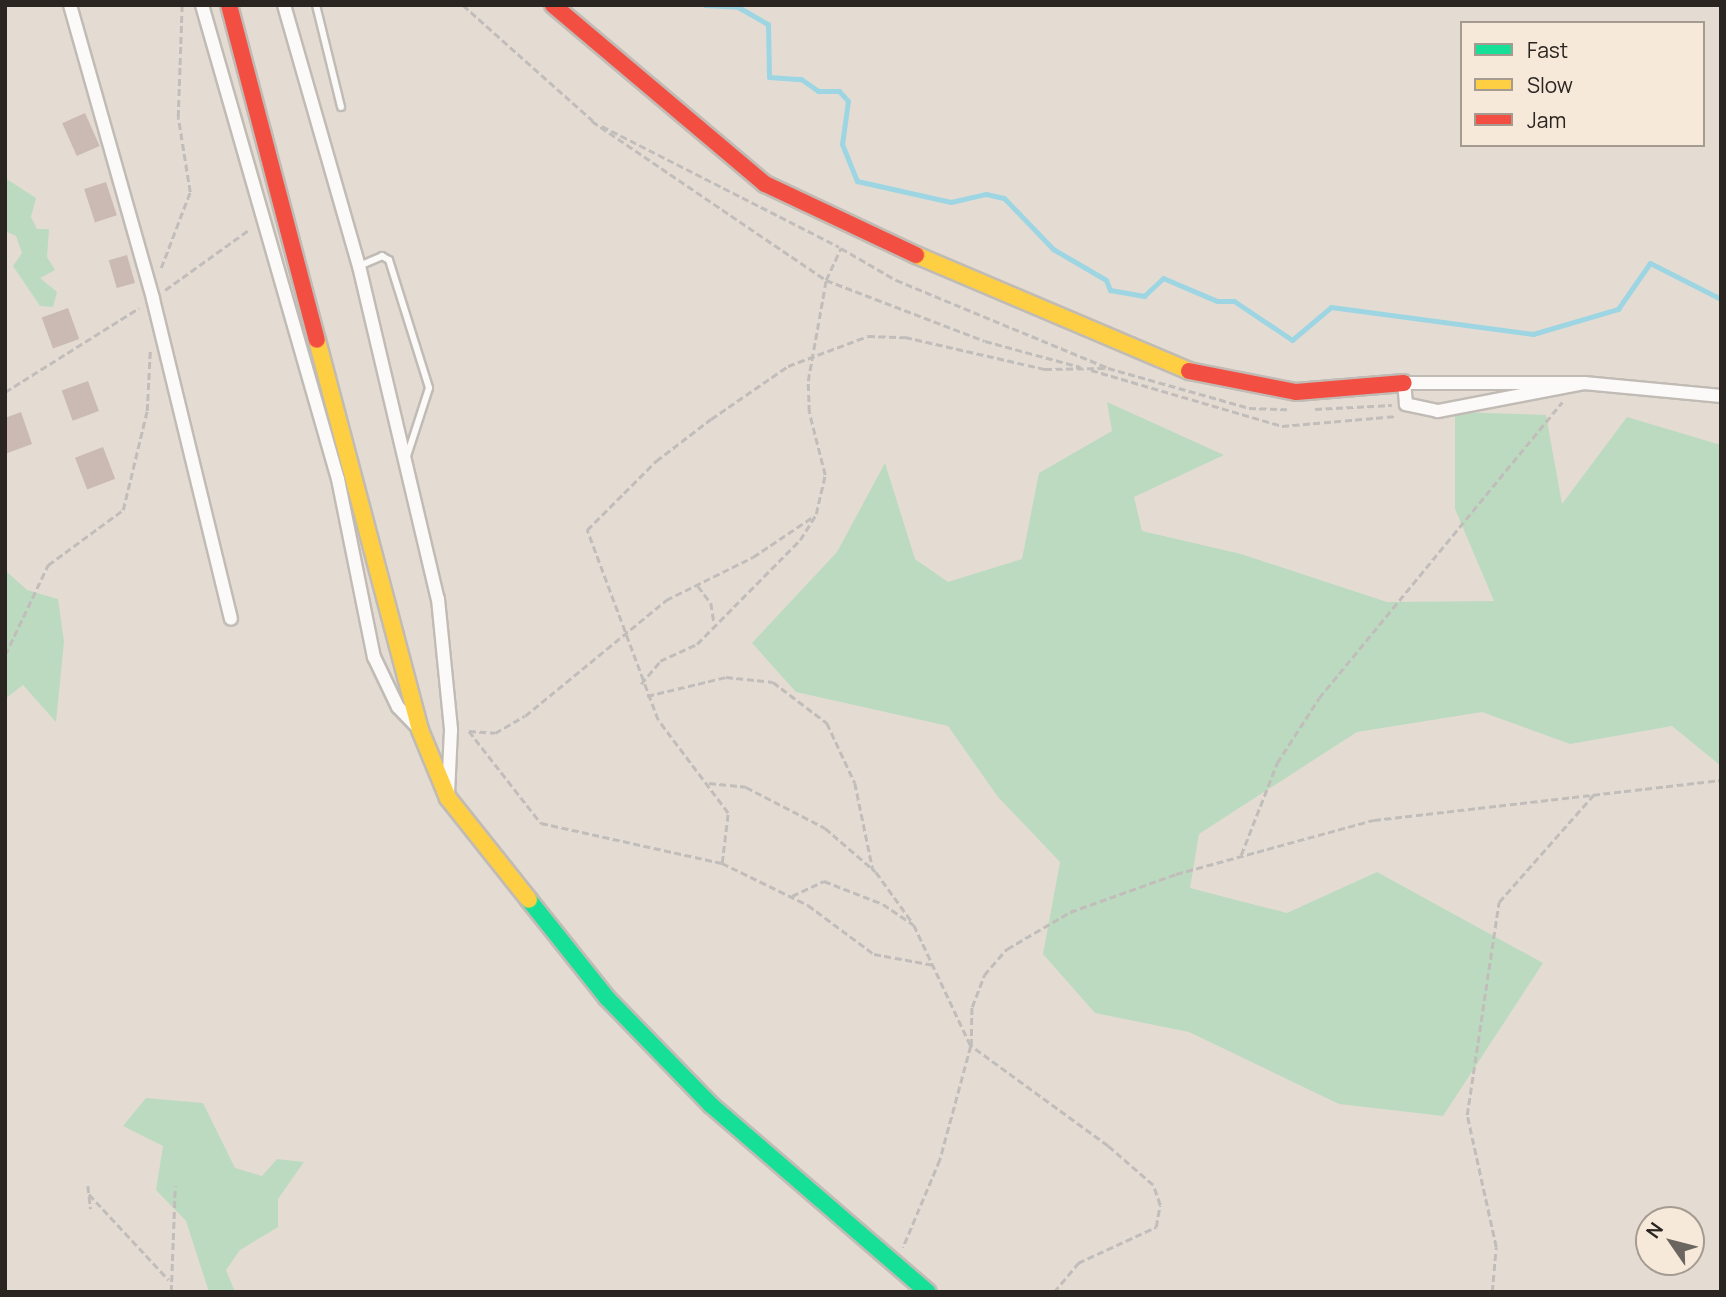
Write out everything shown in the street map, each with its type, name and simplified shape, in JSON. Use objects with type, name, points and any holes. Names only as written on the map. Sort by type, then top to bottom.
[{"type":"street","points":[[70,5],[153,299],[231,619]]},
{"type":"street","points":[[202,5],[338,479],[374,657],[398,707],[420,730]]},
{"type":"street","points":[[229,5],[420,730],[448,798],[607,998],[711,1105],[928,1292]]},
{"type":"street","points":[[284,5],[359,266],[438,599],[451,730],[448,798]]},
{"type":"street","points":[[553,5],[765,184],[845,225],[1186,370],[1296,392],[1404,383],[1584,383],[1721,396]]},
{"type":"street","points":[[1404,383],[1408,409],[1438,411],[1584,383]]},
{"type":"lane","points":[[316,5],[341,107]]},
{"type":"lane","points":[[359,266],[382,256],[389,260],[429,388],[405,459]]},
{"type":"path","points":[[153,299],[190,192],[178,117],[182,5]]},
{"type":"path","points":[[463,5],[592,121],[826,280],[995,345],[1282,426],[1408,409]]},
{"type":"path","points":[[592,121],[841,248],[896,280],[1108,368],[1249,408],[1291,409]]},
{"type":"path","points":[[641,684],[660,660],[697,644],[714,623],[800,540],[816,514],[825,475],[809,412],[813,355],[826,280],[841,248]]},
{"type":"path","points":[[722,863],[728,813],[709,783],[674,744],[641,684],[625,632],[587,530],[656,461],[813,355],[868,336],[905,337],[1045,369],[1108,368]]},
{"type":"path","points":[[5,655],[48,565],[123,510],[147,411],[150,341]]},
{"type":"path","points":[[1241,855],[1277,763],[1319,698],[1564,400]]},
{"type":"path","points":[[1305,409],[1408,409]]},
{"type":"path","points":[[451,730],[495,733],[525,716],[666,600],[698,586],[816,514]]},
{"type":"path","points":[[698,586],[711,603],[714,623]]},
{"type":"path","points":[[647,696],[726,677],[773,682],[827,723],[855,783],[873,870]]},
{"type":"path","points":[[469,731],[541,823],[722,863],[790,897],[874,954],[933,965]]},
{"type":"path","points":[[896,1265],[940,1160],[971,1046],[972,1007],[984,975],[1007,949],[1070,912],[1241,855],[1395,815],[1721,780]]},
{"type":"path","points":[[709,783],[746,787],[825,828],[873,870],[914,925],[971,1046],[1108,1146],[1153,1185],[1160,1205],[1156,1227],[1078,1263],[1054,1292]]},
{"type":"path","points":[[1492,1292],[1496,1247],[1467,1115],[1499,902],[1595,793]]},
{"type":"path","points":[[790,897],[824,881],[883,904],[914,925]]},
{"type":"path","points":[[88,1186],[91,1209]]},
{"type":"path","points":[[171,1292],[169,1280],[175,1186]]},
{"type":"path","points":[[89,1194],[169,1280]]},
{"type":"green space","points":[[5,178],[36,198],[31,217],[37,229],[49,229],[47,257],[55,270],[40,278],[57,292],[53,307],[40,306],[13,266],[22,253],[16,236],[5,231]]},
{"type":"green space","points":[[1107,402],[1224,455],[1134,497],[1142,531],[1241,554],[1387,602],[1494,601],[1455,509],[1455,412],[1546,415],[1562,504],[1627,417],[1721,445],[1721,766],[1672,726],[1570,744],[1482,712],[1357,732],[1199,834],[1190,888],[1287,913],[1377,872],[1543,963],[1443,1116],[1339,1104],[1189,1032],[1095,1013],[1043,954],[1060,862],[998,797],[948,726],[796,692],[752,643],[837,552],[885,463],[915,559],[948,582],[1022,559],[1039,473],[1112,431]]},
{"type":"green space","points":[[5,570],[27,590],[58,599],[64,642],[56,722],[23,685],[5,699]]},
{"type":"green space","points":[[146,1098],[203,1103],[235,1168],[262,1176],[277,1159],[304,1162],[278,1199],[278,1227],[240,1250],[226,1270],[235,1292],[209,1292],[186,1221],[156,1190],[163,1146],[123,1126]]},
{"type":"building","points":[[85,113],[100,146],[77,156],[62,123]]},
{"type":"building","points":[[106,182],[117,215],[95,222],[84,189]]},
{"type":"building","points":[[127,255],[135,283],[117,288],[109,260]]},
{"type":"building","points":[[68,308],[79,339],[53,349],[42,318]]},
{"type":"building","points":[[88,381],[99,411],[73,421],[62,391]]},
{"type":"building","points":[[21,412],[32,444],[5,454],[5,418]]},
{"type":"building","points":[[103,447],[115,479],[87,489],[75,458]]},
{"type":"waterway","points":[[705,5],[738,7],[768,24],[769,77],[801,79],[818,91],[839,91],[848,101],[842,144],[857,181],[951,202],[986,194],[1004,198],[1053,249],[1106,280],[1110,290],[1144,296],[1163,278],[1217,301],[1234,301],[1292,340],[1331,307],[1533,334],[1618,309],[1650,263],[1721,299]]},
{"type":"traffic: fast","points":[[529,900],[607,998],[711,1105],[928,1292]]},
{"type":"traffic: slow","points":[[916,255],[1189,371]]},
{"type":"traffic: slow","points":[[317,340],[420,730],[448,798],[529,900]]},
{"type":"traffic: jam","points":[[229,5],[317,340]]},
{"type":"traffic: jam","points":[[553,5],[765,184],[916,255]]},
{"type":"traffic: jam","points":[[1189,371],[1296,392],[1404,383]]}]
